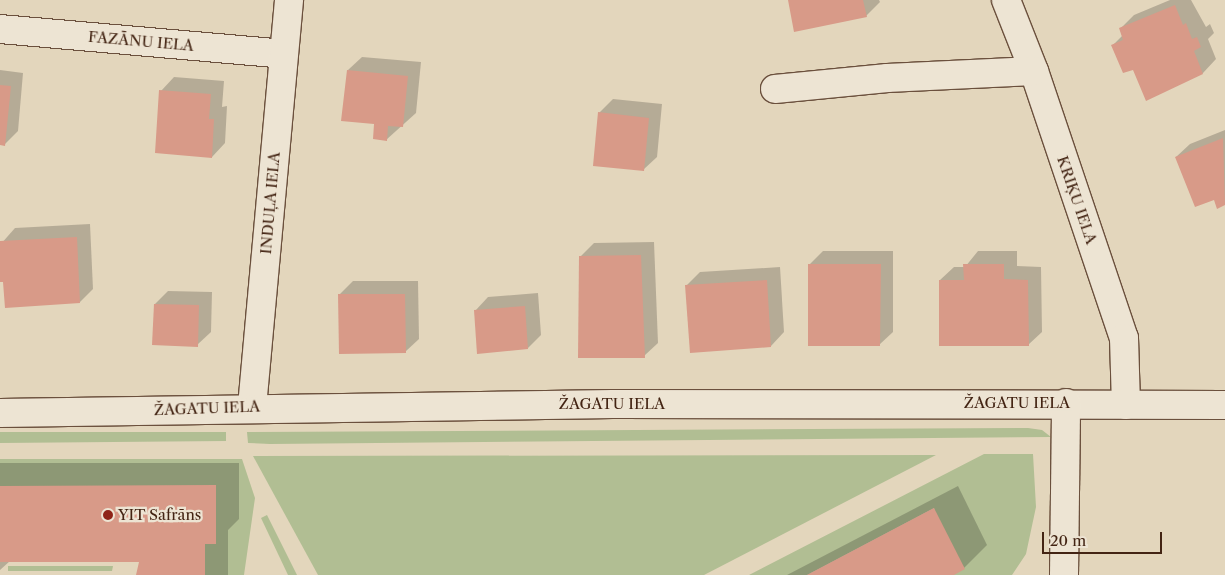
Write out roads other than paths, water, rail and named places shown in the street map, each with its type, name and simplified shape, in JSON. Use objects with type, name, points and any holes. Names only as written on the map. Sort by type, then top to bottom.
[{"type":"street","name":"INDUĻA IELA","points":[[252,407],[289,0]]},
{"type":"street","name":"KRIĶU IELA","points":[[1006,0],[1034,71],[1124,338],[1126,404]]},
{"type":"street","name":"FAZĀNU IELA","points":[[0,29],[283,54]]},
{"type":"street","points":[[776,89],[886,78],[1034,71]]},
{"type":"street","points":[[1064,575],[1066,403]]},
{"type":"street","name":"ŽAGATU IELA","points":[[0,414],[252,407],[1066,403],[1225,405]]},
{"type":"place","name":"YIT Safrāns","points":[[108,515]]}]
